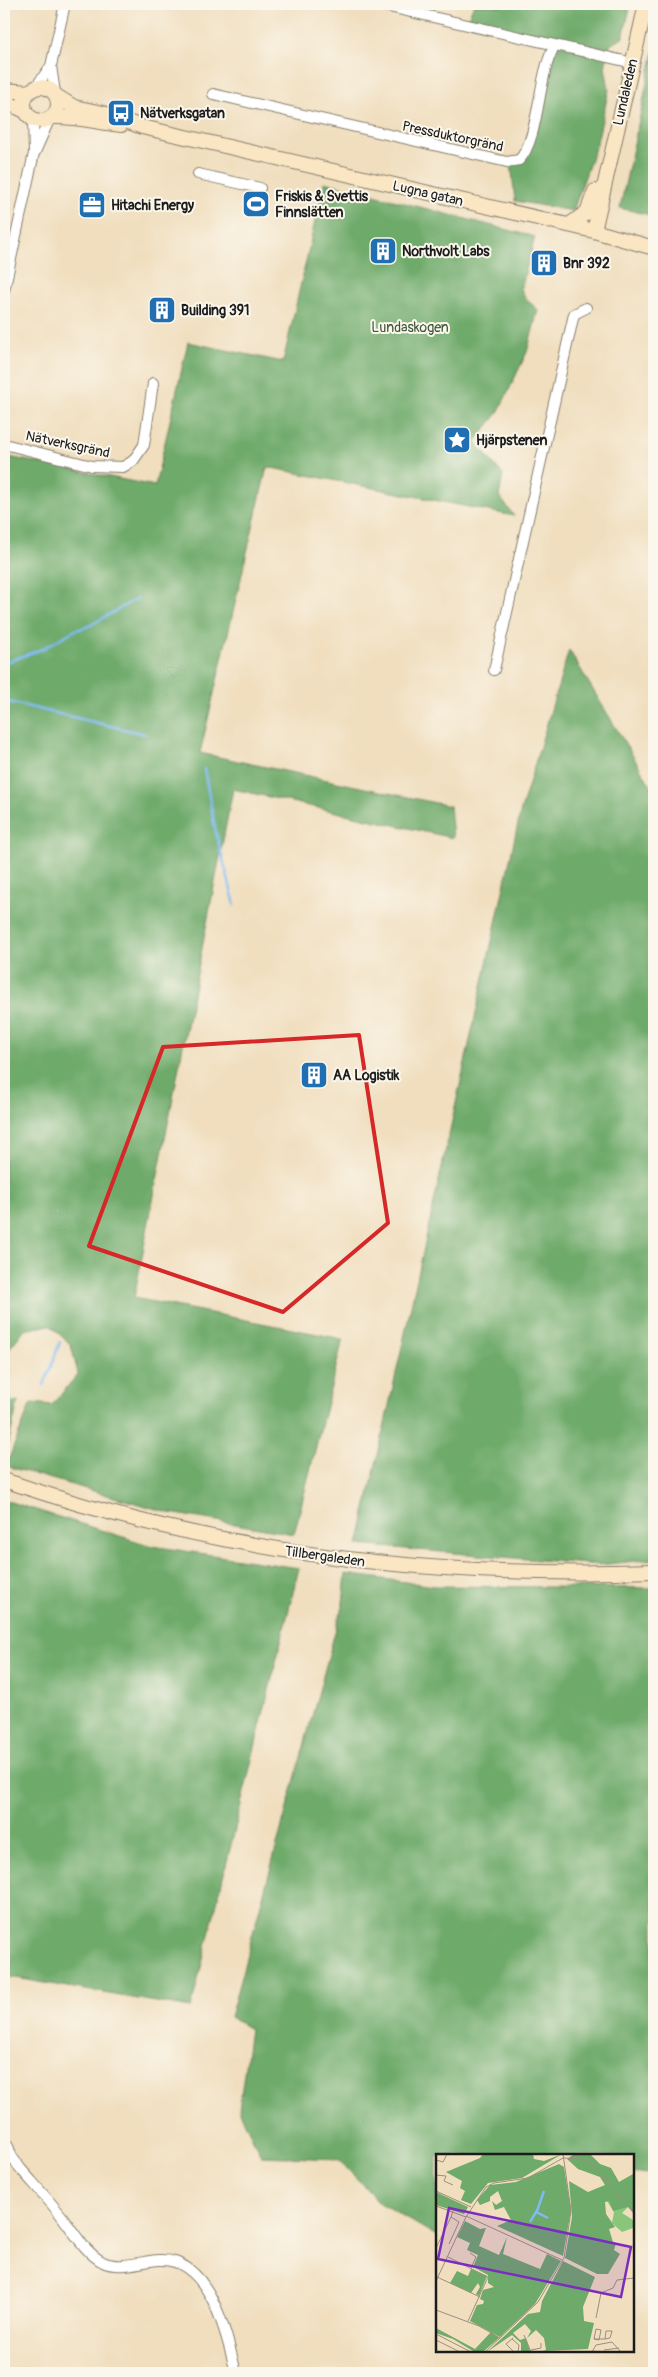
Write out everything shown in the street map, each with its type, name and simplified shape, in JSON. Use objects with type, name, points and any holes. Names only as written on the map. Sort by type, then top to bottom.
[{"type":"main road","name":"Lundaleden","points":[[594,231],[646,4]]},
{"type":"main road","points":[[4,90],[32,90],[46,87],[56,95],[58,110],[51,119],[39,122],[4,101]]},
{"type":"main road","points":[[29,116],[24,101],[32,90]]},
{"type":"main road","name":"Lugna gatan","points":[[56,95],[74,107],[103,113],[142,127],[569,225],[654,248]]},
{"type":"main road","name":"Lugna gatan","points":[[51,119],[72,117],[101,124],[142,127]]},
{"type":"main road","name":"Lundaleden","points":[[569,225],[590,208],[606,159],[611,152]]},
{"type":"main road","name":"Tillbergaleden","points":[[4,1480],[105,1512],[180,1530],[343,1560],[457,1570],[518,1573],[654,1571]]},
{"type":"street","points":[[56,95],[51,66],[65,4]]},
{"type":"street","points":[[376,4],[413,7],[555,45],[633,63]]},
{"type":"street","name":"Pressduktorgränd","points":[[213,94],[412,142],[512,162],[519,160],[528,146],[545,71],[555,45]]},
{"type":"street","points":[[32,90],[51,66]]},
{"type":"street","points":[[29,116],[34,153]]},
{"type":"street","points":[[4,291],[34,153],[51,119]]},
{"type":"street","points":[[198,174],[260,188]]},
{"type":"street","points":[[494,670],[574,314],[586,308]]},
{"type":"street","name":"Nätverksgränd","points":[[4,444],[92,466],[122,467],[133,461],[144,445],[153,383]]},
{"type":"street","points":[[4,2136],[12,2157],[20,2168],[93,2255],[113,2265],[172,2260],[190,2270],[201,2281],[223,2322],[236,2373]]},
{"type":"highlighted area","points":[[359,1035],[388,1223],[283,1312],[89,1246],[163,1047]]},
{"type":"green space","points":[[474,4],[501,6],[501,4],[631,4],[623,37],[610,45],[605,67],[609,89],[597,142],[573,211],[515,201],[511,162],[521,158],[553,44],[471,25],[468,18]]},
{"type":"green space","points":[[654,51],[654,216],[620,208]]},
{"type":"green space","name":"Lundaskogen","points":[[324,182],[535,237],[521,289],[525,298],[538,310],[527,352],[498,413],[475,442],[503,475],[499,496],[514,516],[267,467],[200,753],[450,806],[453,838],[233,789],[134,1298],[343,1339],[294,1534],[170,1513],[6,1466],[31,1403],[52,1405],[78,1374],[71,1345],[50,1325],[24,1330],[9,1349],[9,1401],[18,1402],[4,1462],[4,456],[155,486],[188,342],[283,362]]},
{"type":"green space","points":[[569,650],[654,791],[654,1559],[599,1565],[358,1545],[521,810]]},
{"type":"green space","points":[[4,1500],[152,1546],[299,1568],[191,2008],[4,1976]]},
{"type":"green space","points":[[346,1574],[435,1586],[654,1588],[654,2174],[633,2173],[633,2154],[436,2154],[436,2235],[380,2203],[338,2159],[261,2156],[239,2110],[250,2029],[230,2017],[343,1603]]},
{"type":"waterway","points":[[4,663],[42,649],[73,631],[89,626],[138,598]]},
{"type":"waterway","points":[[4,701],[145,734]]},
{"type":"waterway","points":[[204,769],[216,833],[235,905]]},
{"type":"waterway","points":[[44,1385],[60,1342]]},
{"type":"place","name":"Nätverksgatan","points":[[121,113]]},
{"type":"place","name":"Friskis & Svettis Finnslätten","points":[[256,204]]},
{"type":"place","name":"Hitachi Energy","points":[[92,205]]},
{"type":"place","name":"Northvolt Labs","points":[[383,251]]},
{"type":"place","name":"Bnr 392","points":[[544,263]]},
{"type":"place","name":"Building 391","points":[[162,310]]},
{"type":"place","name":"Hjärpstenen","points":[[457,440]]},
{"type":"place","name":"AA Logistik","points":[[314,1075]]}]
